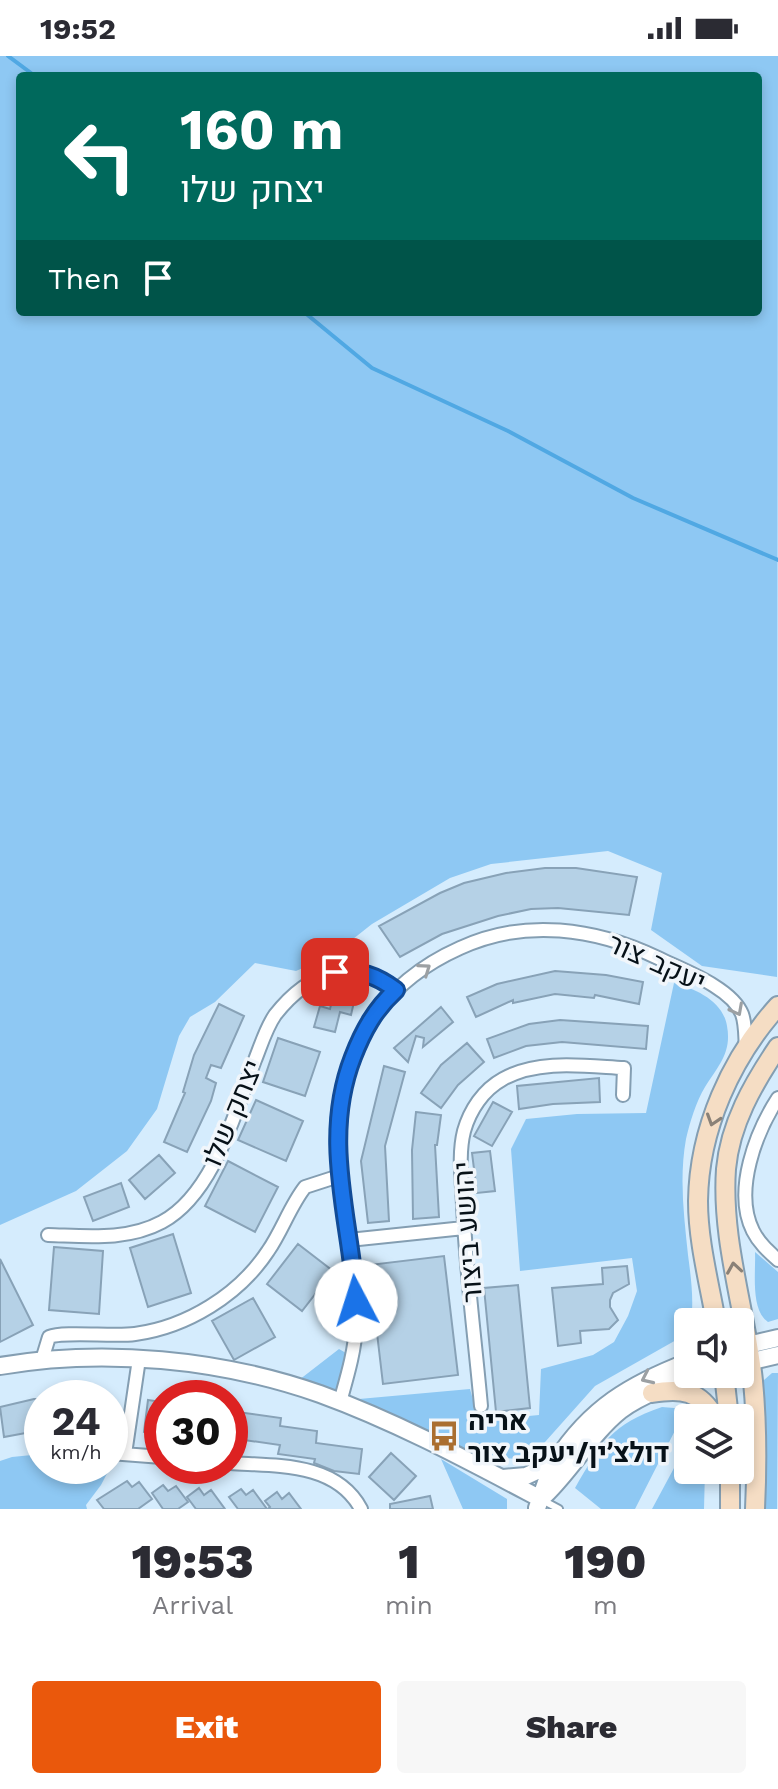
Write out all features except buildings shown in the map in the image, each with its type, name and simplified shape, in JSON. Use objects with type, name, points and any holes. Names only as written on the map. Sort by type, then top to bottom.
[{"type":"main road","points":[[714,1308],[700,1231],[699,1173],[711,1121],[734,1068],[778,1006]]},
{"type":"main road","points":[[738,1308],[726,1169],[746,1100],[778,1047]]},
{"type":"main road","points":[[750,1388],[755,1418],[755,1509]]},
{"type":"main road","points":[[652,1393],[689,1391],[706,1404]]},
{"type":"main road","points":[[730,1484],[730,1509]]},
{"type":"street","name":"יעקב צור","points":[[340,1402],[348,1376],[356,1326],[354,1271],[339,1176],[337,1126],[348,1071],[367,1024],[396,990],[447,953],[474,941],[539,928],[572,931],[632,946],[729,996],[743,1016],[746,1050]]},
{"type":"street","name":"יצחק שלו","points":[[48,1235],[109,1236],[135,1232],[163,1221],[185,1204],[204,1180],[219,1153],[274,1016],[295,995],[335,972],[354,970],[370,974],[396,990]]},
{"type":"street","name":"יהושע ביצור","points":[[481,1406],[464,1228],[461,1149],[471,1113],[484,1093],[512,1074],[531,1069],[575,1065],[624,1068],[623,1095]]},
{"type":"street","points":[[778,1098],[757,1140],[746,1187],[751,1229],[760,1244],[778,1260]]},
{"type":"street","points":[[42,1360],[49,1337],[58,1334],[137,1334],[175,1324],[220,1300],[254,1270],[305,1187],[339,1176]]},
{"type":"street","points":[[349,1240],[464,1228]]},
{"type":"street","points":[[754,1349],[778,1338]]},
{"type":"street","points":[[754,1355],[777,1356]]},
{"type":"street","points":[[128,1434],[139,1359]]},
{"type":"street","points":[[0,1366],[42,1360],[139,1359],[241,1373],[284,1383],[340,1402],[408,1431],[501,1478],[539,1504]]},
{"type":"street","points":[[539,1504],[554,1463],[598,1410],[646,1379],[674,1368]]},
{"type":"street","points":[[539,1504],[599,1431],[623,1409],[674,1385]]},
{"type":"street","points":[[501,1478],[526,1476],[554,1463]]},
{"type":"street","points":[[248,1464],[297,1468],[322,1475],[343,1486],[361,1509]]},
{"type":"lane","points":[[539,1504],[559,1509]]},
{"type":"shaded area","points":[[0,56],[778,56],[777,977],[702,966],[651,930],[662,873],[608,851],[491,864],[450,878],[372,924],[334,954],[296,971],[255,963],[215,1002],[190,1017],[179,1036],[157,1109],[127,1151],[76,1191],[0,1225]]},
{"type":"shaded area","points":[[674,983],[714,1003],[724,1017],[728,1044],[699,1099],[686,1139],[683,1197],[692,1308],[674,1308],[674,1341],[595,1386],[537,1451],[516,1459],[480,1456],[359,1399],[470,1389],[479,1421],[539,1415],[541,1369],[593,1355],[614,1342],[637,1291],[632,1258],[520,1271],[511,1149],[526,1119],[577,1114],[646,1113]]},
{"type":"shaded area","points":[[755,1252],[778,1272],[778,1319],[768,1322],[756,1300]]},
{"type":"shaded area","points":[[339,1349],[346,1353],[337,1394],[299,1380]]},
{"type":"shaded area","points":[[772,1373],[778,1373],[777,1509],[760,1509],[759,1390]]},
{"type":"shaded area","points":[[662,1407],[674,1408],[674,1433],[635,1509],[601,1509],[575,1488],[610,1437],[631,1420]]},
{"type":"shaded area","points":[[24,1456],[24,1484],[102,1484],[86,1505],[87,1509],[0,1509],[0,1461]]},
{"type":"shaded area","points":[[441,1459],[507,1499],[507,1509],[463,1509]]},
{"type":"shaded area","points":[[674,1468],[674,1484],[705,1484],[704,1509],[652,1509]]},
{"type":"waterway","points":[[8,56],[30,72]]},
{"type":"waterway","points":[[309,316],[372,368],[508,431],[633,498],[778,560]]},
{"type":"place","name":"אריה דולצ׳ין/יעקב צור","points":[[444,1436]]},
{"type":"route","points":[[335,972],[354,970],[370,974],[396,990],[367,1024],[340,1100],[337,1151],[356,1301]]}]
